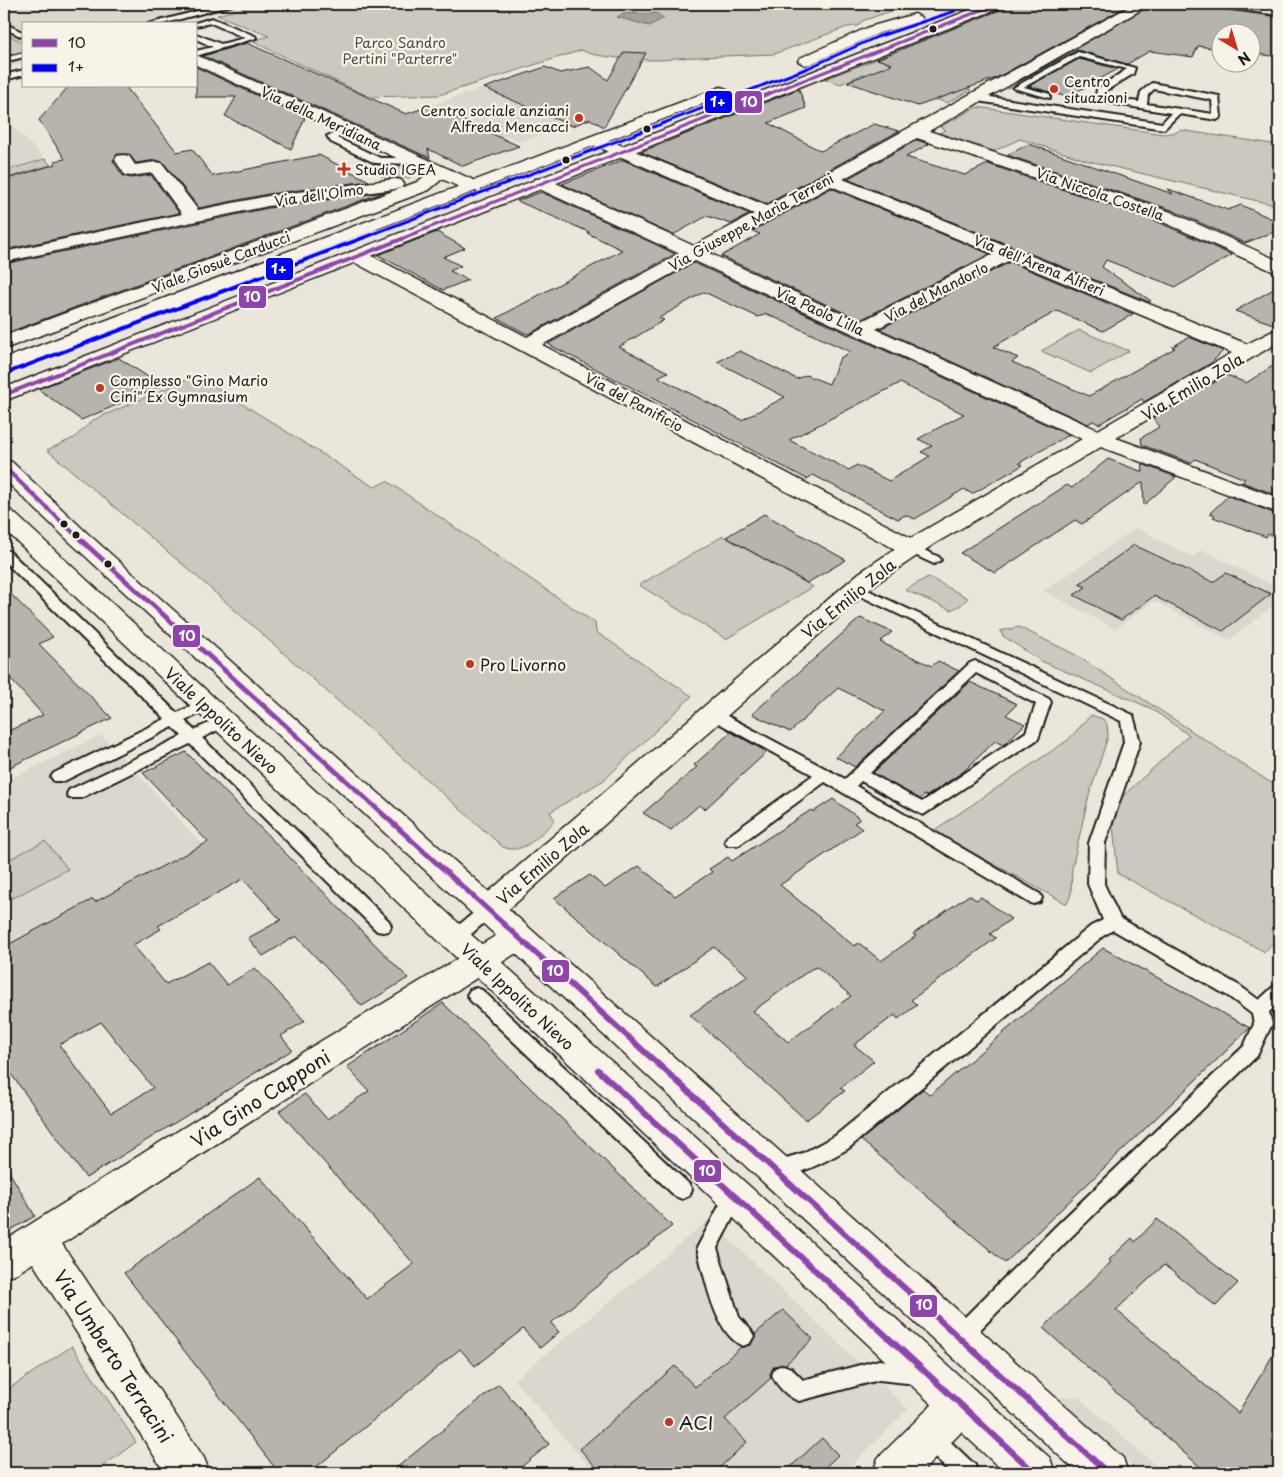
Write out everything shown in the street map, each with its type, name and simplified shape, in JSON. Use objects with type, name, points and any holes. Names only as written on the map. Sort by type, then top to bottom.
[{"type":"street","name":"Viale Giosuè Carducci","points":[[4,366],[595,140],[805,61],[849,47],[915,18],[954,4]]},
{"type":"street","points":[[4,395],[541,183],[704,123],[997,4]]},
{"type":"street","name":"Via Giuseppe Maria Terreni","points":[[526,346],[694,252],[916,132],[1144,4]]},
{"type":"street","points":[[1228,4],[1279,11]]},
{"type":"street","name":"Via della Meridiana","points":[[198,55],[348,130],[416,161],[439,175],[474,187]]},
{"type":"street","name":"Via Niccola Costella","points":[[916,132],[1165,216],[1279,268]]},
{"type":"street","points":[[595,140],[768,212]]},
{"type":"street","points":[[123,160],[131,171],[156,167],[194,217]]},
{"type":"street","name":"Viale Giosuè Carducci","points":[[4,343],[423,186],[439,175]]},
{"type":"street","name":"Via dell'Olmo","points":[[4,257],[268,201],[403,183],[439,175]]},
{"type":"street","name":"Via dell'Arena Alfieri","points":[[829,179],[1248,352]]},
{"type":"street","name":"Via Paolo Lilla","points":[[541,183],[1100,439],[1279,506]]},
{"type":"street","name":"Via del Mandorlo","points":[[861,329],[1010,253]]},
{"type":"street","name":"Via del Panificio","points":[[357,256],[526,346],[925,552]]},
{"type":"street","name":"Via Emilio Zola","points":[[488,910],[855,588],[925,552],[1100,439],[1279,334]]},
{"type":"street","points":[[4,467],[1108,1473]]},
{"type":"street","name":"Viale Ippolito Nievo","points":[[8,525],[216,712],[470,965],[735,1195],[1035,1473]]},
{"type":"street","name":"Via Gino Capponi","points":[[4,1261],[320,1059],[518,937]]},
{"type":"street","name":"Via Umberto Terracini","points":[[38,1239],[189,1473]]},
{"type":"street","points":[[893,1473],[961,1404]]},
{"type":"lane","points":[[160,22],[232,4]]},
{"type":"lane","points":[[198,24],[212,20],[252,38],[198,55]]},
{"type":"lane","points":[[4,25],[22,35]]},
{"type":"lane","points":[[4,32],[13,30]]},
{"type":"lane","points":[[198,37],[220,47]]},
{"type":"lane","points":[[1047,96],[1017,88],[1078,54],[1131,68],[1130,72],[1100,91],[1100,96],[1115,102],[1144,104],[1217,117],[1216,98],[1152,86],[1144,94],[1144,104]]},
{"type":"lane","points":[[4,60],[22,56]]},
{"type":"lane","points":[[4,78],[22,73]]},
{"type":"lane","points":[[1012,78],[1028,82]]},
{"type":"lane","points":[[977,98],[1164,126],[1178,110]]},
{"type":"lane","name":"Viale Ippolito Nievo","points":[[4,554],[383,926]]},
{"type":"lane","points":[[855,588],[1128,718],[1132,742],[1097,843],[1096,884],[1113,922],[1234,992],[1260,1010],[1263,1024],[1250,1051],[1064,1230],[994,1304],[959,1336]]},
{"type":"lane","points":[[846,787],[975,666],[1044,702],[1032,735],[923,809],[860,774]]},
{"type":"lane","points":[[59,777],[175,720],[216,712]]},
{"type":"lane","points":[[75,794],[192,737],[216,712]]},
{"type":"lane","points":[[711,713],[846,787],[1034,898]]},
{"type":"lane","points":[[732,841],[824,775]]},
{"type":"lane","points":[[488,910],[470,965],[682,1190]]},
{"type":"lane","points":[[773,1169],[796,1165],[822,1154],[842,1142],[1097,931],[1113,922]]},
{"type":"lane","points":[[1260,1010],[1279,992]]},
{"type":"lane","points":[[735,1195],[708,1248],[730,1323],[743,1336]]},
{"type":"lane","points":[[783,1375],[800,1391],[879,1370],[931,1376]]},
{"type":"lane","points":[[929,1437],[968,1473]]},
{"type":"shaded area","points":[[4,4],[248,4],[180,22],[22,22],[22,64],[4,68]]},
{"type":"shaded area","points":[[631,13],[656,13],[664,18],[649,26],[617,17]]},
{"type":"shaded area","points":[[545,67],[552,117],[570,125],[521,142],[507,136],[500,139],[365,128]]},
{"type":"shaded area","points":[[4,118],[44,158],[4,169]]},
{"type":"shaded area","points":[[1136,528],[1193,557],[1202,550],[1279,588],[1279,601],[1229,640],[1154,601],[1115,629],[1044,591]]},
{"type":"shaded area","points":[[102,735],[230,875],[4,999],[4,782]]},
{"type":"shaded area","points":[[709,1220],[908,1409],[844,1473],[595,1473],[514,1380]]},
{"type":"shaded area","points":[[1057,1397],[1078,1397],[1164,1473],[1141,1473]]},
{"type":"green space","name":"Parco Sandro Pertini \"Parterre\"","points":[[258,4],[912,4],[862,21],[858,26],[847,27],[774,54],[644,60],[599,55],[582,50],[439,95],[370,97],[251,41],[269,36],[217,15]]},
{"type":"green space","points":[[11,36],[22,42],[22,52],[4,56],[4,37]]},
{"type":"green space","points":[[877,59],[971,90],[947,103],[863,74],[841,84],[825,79]]},
{"type":"green space","points":[[977,107],[1164,134],[1180,130],[1279,145],[1279,206],[1089,161],[1020,139],[994,151],[939,133],[946,130],[940,127]]},
{"type":"green space","points":[[45,159],[51,165],[4,179],[4,171]]},
{"type":"green space","points":[[362,166],[408,166],[411,168],[410,178],[386,178]]},
{"type":"green space","points":[[1079,330],[1129,351],[1091,373],[1041,351]]},
{"type":"green space","name":"Pro Livorno","points":[[197,375],[374,487],[387,481],[595,623],[596,632],[692,696],[604,780],[550,812],[555,821],[531,842],[518,849],[503,847],[194,574],[47,450],[74,438],[93,420]]},
{"type":"green space","points":[[723,536],[813,587],[726,639],[639,585]]},
{"type":"green space","points":[[928,577],[968,598],[961,605],[951,610],[905,590]]},
{"type":"green space","points":[[1019,627],[1074,654],[1279,788],[1279,934],[1265,952],[1118,874],[1111,807],[1189,735],[1150,708],[1041,661],[1003,636],[1000,631]]},
{"type":"green space","points":[[1091,715],[1103,719],[1107,724],[1108,736],[1088,799],[1072,868],[1071,894],[1067,904],[933,831],[1068,740]]},
{"type":"green space","points":[[45,841],[68,869],[13,898],[4,887],[4,862]]},
{"type":"green space","points":[[72,1346],[136,1442],[94,1473],[4,1473],[4,1392]]},
{"type":"building","points":[[1015,4],[1028,4],[1051,10],[1065,4],[1131,4],[996,78],[918,106],[847,82],[892,64],[877,59]]},
{"type":"building","points":[[1153,4],[1219,4],[1228,10],[1279,17],[1279,57],[1260,54],[1260,22],[1210,22],[1210,48],[1198,46],[1193,57],[1150,51],[1127,64],[1077,50],[1016,83]]},
{"type":"building","points":[[247,43],[406,114],[430,106],[519,146],[463,166],[428,149],[430,158],[203,56]]},
{"type":"building","points":[[624,52],[646,53],[604,127],[590,119],[572,126],[484,88],[545,67],[560,73],[590,67],[608,80]]},
{"type":"building","points":[[1079,59],[1118,69],[1067,97],[1029,86]]},
{"type":"building","points":[[198,68],[305,118],[291,149],[225,116],[236,97],[196,97]]},
{"type":"building","points":[[67,88],[127,88],[177,152],[192,149],[213,176],[319,155],[369,181],[268,194],[199,208],[163,162],[156,160],[136,163],[129,154],[117,154],[113,161],[123,176],[131,178],[151,175],[179,213],[4,250],[4,180],[56,164],[54,161],[65,159],[39,120]]},
{"type":"building","points":[[799,89],[806,108],[768,123],[821,151],[874,124],[899,131],[767,204],[641,152]]},
{"type":"building","points":[[917,140],[929,144],[906,157],[965,175],[988,164],[1158,222],[1232,255],[1176,287],[1106,260],[1102,267],[1151,301],[1149,302],[847,179]]},
{"type":"building","points":[[1029,144],[1173,194],[1168,189],[1228,210],[1241,205],[1279,222],[1279,230],[1245,243],[1172,210],[1007,155]]},
{"type":"building","points":[[623,160],[750,214],[731,224],[707,216],[673,235],[562,184]]},
{"type":"building","points":[[831,188],[990,254],[860,320],[721,256],[760,234],[752,231]]},
{"type":"building","points":[[384,192],[4,334],[4,264],[268,208]]},
{"type":"building","points":[[541,192],[675,254],[529,334],[525,333],[497,318],[622,250],[587,233],[589,232],[517,201]]},
{"type":"building","points":[[437,232],[465,248],[443,257],[461,266],[450,271],[468,280],[443,290],[378,255]]},
{"type":"building","points":[[1010,262],[1133,314],[1103,331],[1057,311],[993,347],[1018,358],[1012,362],[1089,396],[1175,348],[1172,347],[1189,337],[1223,351],[1211,363],[1144,402],[1142,399],[1099,424],[1093,421],[1088,424],[880,329]]},
{"type":"building","points":[[694,263],[1069,435],[1019,463],[1023,465],[972,494],[964,489],[915,519],[905,515],[898,519],[813,475],[807,479],[548,344]],"holes":[[[704,292],[758,317],[767,314],[851,352],[840,358],[829,384],[806,375],[797,379],[740,351],[717,362],[785,397],[742,420],[658,377],[668,372],[619,347],[664,320],[659,318]],[[900,383],[964,414],[918,439],[932,446],[921,452],[930,456],[889,481],[857,465],[849,470],[789,440]]]},
{"type":"building","points":[[1279,286],[1279,326],[1235,311]]},
{"type":"building","name":"Complesso \"Gino Mario Cini\" Ex Gymnasium","points":[[119,358],[162,386],[81,420],[38,389]]},
{"type":"building","points":[[1279,362],[1279,496],[1242,482],[1245,479],[1195,459],[1191,463],[1142,445],[1141,438],[1159,427],[1153,418],[1227,375],[1246,383]]},
{"type":"building","points":[[1108,459],[1143,472],[1142,464],[1176,477],[1144,505],[1143,482],[1082,524],[1075,520],[995,573],[960,553],[1067,485],[1072,488]]},
{"type":"building","points":[[1228,496],[1279,515],[1279,539],[1268,534],[1266,537],[1213,517],[1215,515],[1210,513]]},
{"type":"building","points":[[764,514],[846,560],[807,583],[726,537]]},
{"type":"building","points":[[1134,545],[1213,582],[1226,573],[1271,594],[1223,631],[1154,596],[1121,620],[1074,595],[1086,587],[1079,584]]},
{"type":"building","points":[[4,587],[53,637],[39,644],[112,718],[4,770],[4,733],[43,715],[4,672]]},
{"type":"building","points":[[860,618],[892,632],[880,642],[932,666],[938,661],[959,671],[855,767],[836,757],[885,711],[838,688],[790,732],[752,714]]},
{"type":"building","points":[[970,682],[1017,704],[1006,715],[1025,724],[1006,743],[1003,745],[995,741],[964,771],[920,799],[873,773]]},
{"type":"building","points":[[731,732],[767,752],[705,809],[699,805],[671,830],[643,813],[697,767],[694,765]]},
{"type":"building","points":[[186,752],[408,978],[362,1006],[296,936],[263,956],[248,938],[281,920],[243,879],[158,926],[161,929],[133,945],[166,984],[208,962],[227,985],[255,968],[305,1021],[281,1036],[292,1050],[86,1178],[4,1064],[4,947],[93,899],[95,902],[208,842],[143,773]],"holes":[[[101,1022],[153,1088],[111,1113],[59,1045]]]},
{"type":"building","points":[[833,799],[860,819],[854,823],[862,829],[780,885],[854,946],[859,943],[881,961],[916,936],[913,934],[969,895],[976,900],[981,897],[1011,919],[990,934],[996,938],[911,1000],[917,1005],[898,1019],[895,1015],[854,1045],[874,1061],[840,1088],[845,1091],[806,1120],[690,1015],[748,976],[714,947],[657,987],[554,898],[590,875],[605,888],[639,866],[675,896],[712,872],[709,869],[728,857],[732,861],[811,810],[813,812]],"holes":[[[817,967],[851,996],[788,1042],[753,1011],[811,969]]]},
{"type":"building","points":[[1103,948],[1250,1028],[1005,1263],[861,1140],[923,1089],[930,1095]]},
{"type":"building","points":[[443,1003],[672,1226],[551,1323],[559,1332],[540,1348],[523,1329],[475,1366],[460,1349],[309,1473],[279,1473],[124,1273],[260,1177],[367,1299],[414,1264],[279,1111],[305,1094],[327,1119],[369,1091],[347,1067]]},
{"type":"building","points":[[4,1163],[35,1216],[4,1234]]},
{"type":"building","points":[[1157,1219],[1238,1283],[1216,1306],[1164,1265],[1116,1310],[1238,1413],[1279,1345],[1279,1473],[1207,1473],[1043,1328],[1111,1262],[1109,1260],[1132,1238],[1135,1242]]},
{"type":"building","points":[[783,1310],[813,1339],[786,1364],[774,1366],[770,1374],[771,1378],[725,1419],[747,1442],[714,1473],[601,1473],[580,1449],[675,1366],[695,1387],[741,1347],[751,1345],[755,1334]]},
{"type":"building","points":[[499,1384],[549,1444],[514,1473],[390,1473]]},
{"type":"building","points":[[822,1438],[838,1455],[819,1473],[784,1473]]},
{"type":"transit line","name":"10","points":[[4,395],[997,4]]},
{"type":"transit line","name":"1+","points":[[7,373],[808,68],[877,37],[955,11]]},
{"type":"transit line","name":"10","points":[[4,467],[78,537],[1108,1473]]},
{"type":"transit line","name":"10","points":[[598,1070],[1035,1473]]},
{"type":"place","name":"Centro situazioni","points":[[1054,89]]},
{"type":"place","name":"Centro sociale anziani Alfreda Mencacci","points":[[579,118]]},
{"type":"place","name":"Studio IGEA","points":[[344,169]]},
{"type":"place","name":"Complesso \"Gino Mario Cini\" Ex Gymnasium","points":[[100,388]]},
{"type":"place","name":"Pro Livorno","points":[[470,664]]},
{"type":"place","name":"ACI","points":[[669,1422]]}]
